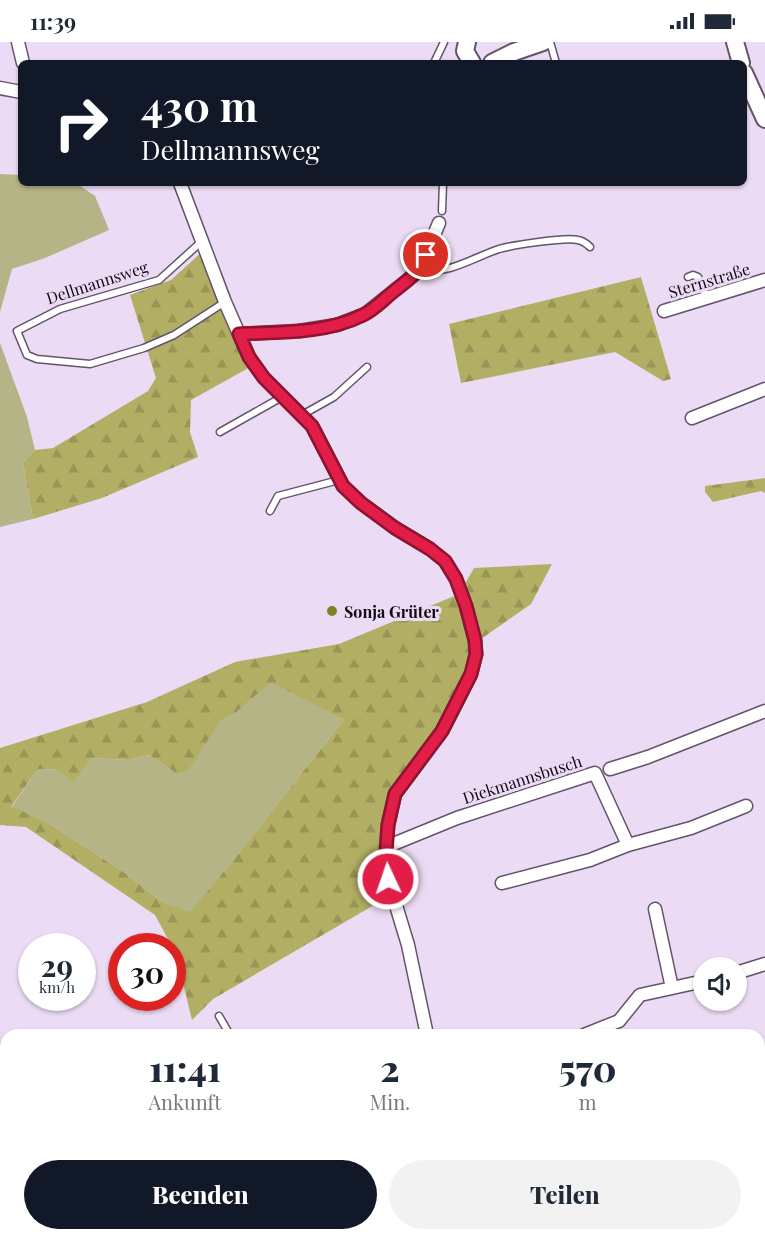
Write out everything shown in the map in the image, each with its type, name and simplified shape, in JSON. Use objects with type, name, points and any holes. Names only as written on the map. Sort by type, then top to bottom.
[{"type":"main road","points":[[467,42],[465,51],[467,60]]},
{"type":"main road","points":[[498,60],[543,42]]},
{"type":"main road","points":[[735,42],[740,60]]},
{"type":"main road","points":[[747,80],[764,117]]},
{"type":"street","points":[[18,42],[22,60]]},
{"type":"street","points":[[0,88],[18,91]]},
{"type":"street","points":[[181,186],[225,302],[249,357],[264,378],[312,426],[339,480],[350,494],[445,561],[456,579],[466,606],[475,640],[476,654],[471,674],[442,731],[395,794],[390,809],[386,847],[385,866],[408,945],[426,1029]]},
{"type":"street","points":[[239,334],[299,331],[336,325],[365,314],[419,271],[441,217]]},
{"type":"street","name":"Sternstraße","points":[[664,311],[765,280]]},
{"type":"street","points":[[692,418],[765,389]]},
{"type":"street","points":[[610,769],[765,713]]},
{"type":"street","name":"Diekmannsbusch","points":[[386,847],[457,818],[595,773],[628,845]]},
{"type":"street","points":[[502,883],[590,860],[628,845],[691,828],[746,806]]},
{"type":"street","points":[[655,909],[672,988]]},
{"type":"street","points":[[747,970],[765,964]]},
{"type":"street","points":[[599,1029],[619,1021],[640,995],[693,983]]},
{"type":"lane","points":[[435,60],[444,42]]},
{"type":"lane","points":[[550,42],[555,60]]},
{"type":"lane","points":[[441,217],[443,186]]},
{"type":"lane","points":[[419,271],[435,273],[449,270],[513,246],[578,240],[590,247]]},
{"type":"lane","name":"Dellmannsweg","points":[[202,242],[159,280],[60,309],[17,331],[22,348],[27,355],[37,359],[90,364],[144,348],[174,335],[225,302]]},
{"type":"lane","points":[[688,277],[698,276],[707,298]]},
{"type":"lane","points":[[302,415],[334,397],[367,367]]},
{"type":"lane","points":[[220,432],[282,397]]},
{"type":"lane","points":[[270,512],[278,496],[339,480]]},
{"type":"lane","points":[[219,1017],[226,1029]]},
{"type":"shaded area","points":[[0,174],[18,175],[18,186],[80,186],[95,196],[109,230],[45,258],[12,269],[0,312]]},
{"type":"shaded area","points":[[0,343],[27,417],[35,450],[23,463],[33,519],[0,527]]},
{"type":"shaded area","points":[[271,681],[344,720],[190,913],[162,902],[125,873],[53,826],[11,808],[38,769],[59,770],[91,758],[129,760],[149,755],[177,774],[221,720],[233,715]]},
{"type":"green space","points":[[203,251],[252,366],[191,400],[190,432],[198,457],[102,498],[33,519],[23,463],[35,450],[53,448],[148,391],[156,378],[130,295],[171,280]]},
{"type":"green space","points":[[641,277],[671,379],[663,381],[615,352],[461,383],[449,324]]},
{"type":"green space","points":[[765,478],[765,493],[761,491],[713,502],[705,492],[705,486]]},
{"type":"green space","points":[[552,564],[531,604],[478,641],[441,730],[412,771],[387,825],[393,894],[213,999],[192,1020],[186,995],[186,933],[165,933],[155,915],[26,827],[0,825],[0,748],[147,702],[235,662],[339,644],[459,594],[474,568]],"holes":[[[271,682],[344,720],[190,912],[162,902],[125,873],[53,826],[11,807],[38,769],[59,770],[73,782],[91,758],[129,760],[149,755],[177,774],[189,769],[221,720],[233,715]]]},
{"type":"place","name":"Sonja Grüter","points":[[332,611]]},
{"type":"route","points":[[388,879],[385,866],[388,825],[395,794],[442,731],[471,674],[476,654],[475,640],[466,606],[456,579],[445,561],[395,528],[361,503],[343,486],[312,426],[264,378],[249,357],[239,334],[318,328],[336,325],[365,314],[419,271],[426,255]]}]
